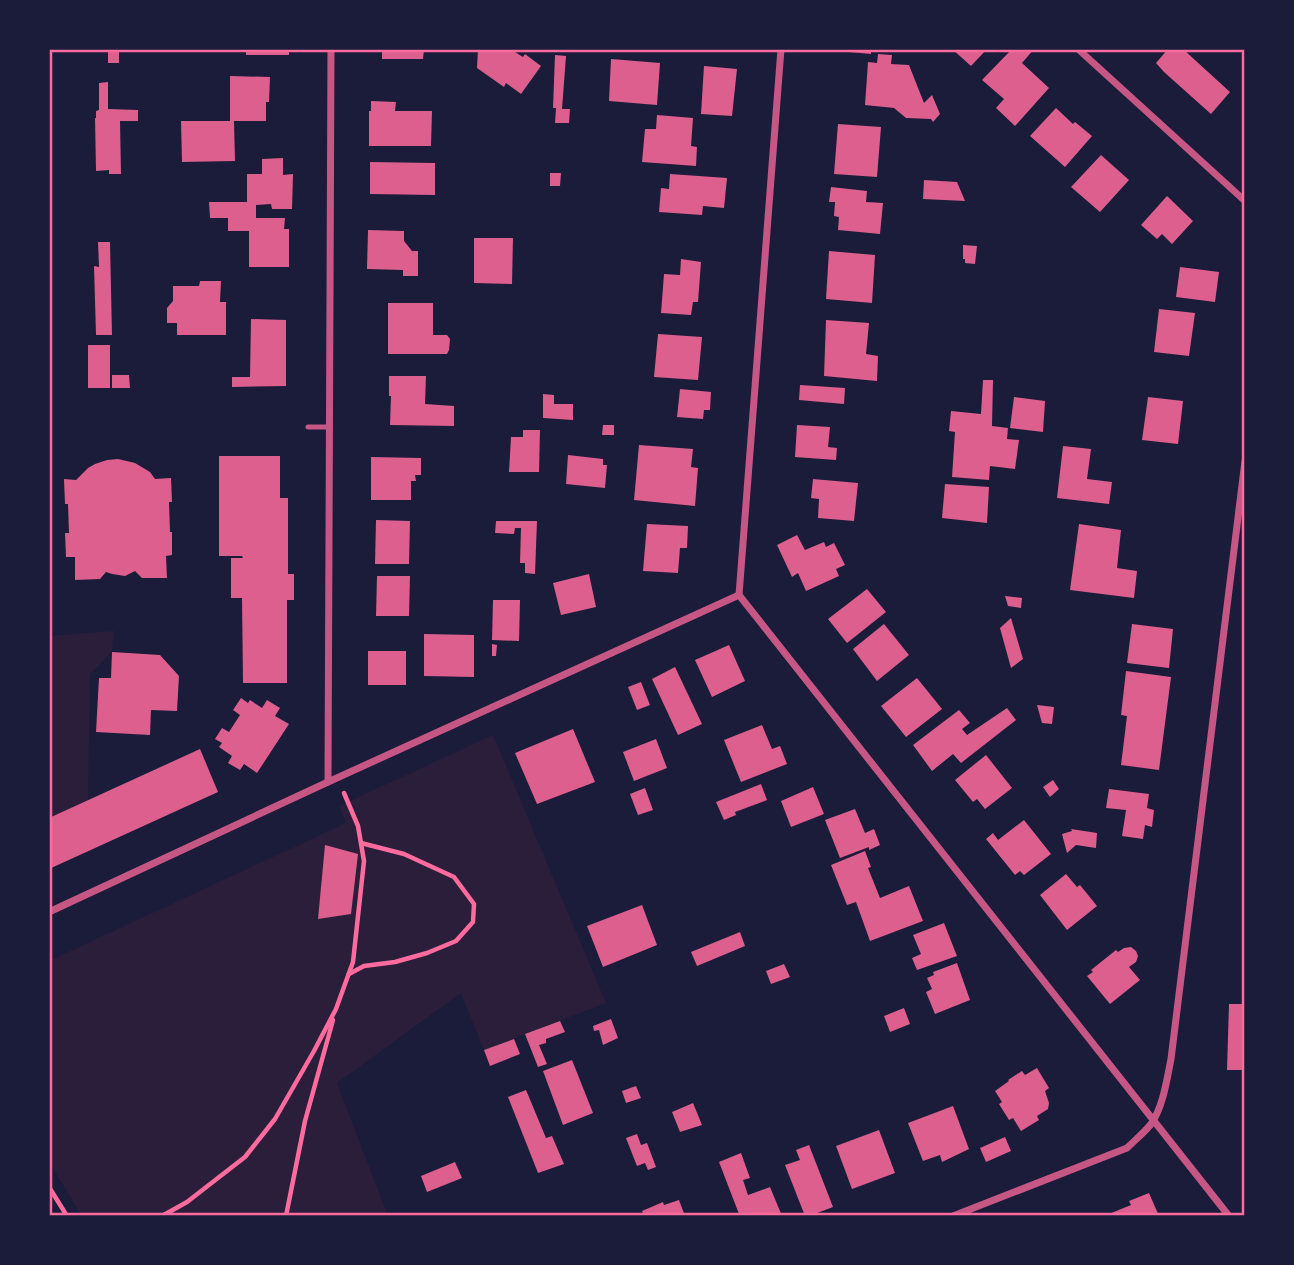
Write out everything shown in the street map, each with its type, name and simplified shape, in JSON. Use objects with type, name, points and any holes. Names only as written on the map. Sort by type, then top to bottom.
[{"type":"street","points":[[328,782],[331,49]]},
{"type":"street","points":[[781,49],[740,595],[1229,1216]]},
{"type":"street","points":[[1078,49],[1245,201]]},
{"type":"street","points":[[953,1216],[1126,1148],[1142,1135],[1153,1121],[1165,1090],[1245,461]]},
{"type":"street","points":[[49,912],[740,595]]},
{"type":"lane","points":[[307,426],[330,427]]},
{"type":"path","points":[[162,1216],[187,1202],[245,1157],[275,1118],[314,1051],[354,962],[364,861],[358,826],[338,778]]},
{"type":"path","points":[[349,974],[363,966],[395,962],[456,941],[472,922],[474,904],[454,877],[404,854],[361,843]]},
{"type":"path","points":[[286,1216],[305,1121],[335,1009]]},
{"type":"path","points":[[49,1187],[67,1216]]},
{"type":"shaded area","points":[[114,631],[112,652],[90,674],[88,800],[49,818],[49,636]]},
{"type":"shaded area","points":[[493,735],[606,1003],[484,1050],[461,993],[337,1083],[388,1216],[82,1216],[49,1162],[49,961],[346,823],[339,806]]},
{"type":"building","points":[[108,49],[119,49],[119,63],[108,63]]},
{"type":"building","points":[[246,49],[289,49],[289,55],[246,55]]},
{"type":"building","points":[[382,49],[424,49],[423,59],[382,59]]},
{"type":"building","points":[[478,49],[515,49],[515,52],[523,57],[525,54],[541,66],[521,94],[506,83],[504,87],[477,68]]},
{"type":"building","points":[[719,49],[719,52],[701,51]]},
{"type":"building","points":[[871,49],[871,54],[838,51]]},
{"type":"building","points":[[952,49],[987,49],[971,66]]},
{"type":"building","points":[[1012,49],[1034,49],[1022,63],[1049,88],[1015,126],[996,108],[1004,99],[982,80]]},
{"type":"building","points":[[1168,49],[1184,50],[1230,92],[1211,114],[1156,63]]},
{"type":"building","points":[[878,54],[892,55],[891,64],[909,65],[924,103],[932,95],[940,114],[933,122],[931,119],[906,118],[894,108],[865,105],[868,62],[877,63]]},
{"type":"building","points":[[555,55],[566,56],[562,109],[570,109],[569,123],[555,123]]},
{"type":"building","points":[[611,59],[660,63],[657,105],[609,101]]},
{"type":"building","points":[[704,66],[737,69],[732,116],[701,114]]},
{"type":"building","points":[[230,76],[270,77],[266,121],[234,121],[235,161],[182,162],[181,121],[230,121]]},
{"type":"building","points":[[108,82],[108,109],[138,110],[138,121],[120,121],[121,174],[109,174],[109,170],[96,171],[95,118],[96,111],[99,110],[99,83]]},
{"type":"building","points":[[371,101],[396,102],[395,111],[432,111],[431,146],[369,146]]},
{"type":"building","points":[[1056,108],[1073,124],[1075,122],[1092,136],[1065,167],[1030,136]]},
{"type":"building","points":[[657,115],[693,118],[691,146],[697,147],[696,166],[642,162],[645,129],[656,129]]},
{"type":"building","points":[[838,124],[881,127],[877,177],[834,174]]},
{"type":"building","points":[[1101,155],[1129,180],[1100,212],[1071,187]]},
{"type":"building","points":[[283,158],[283,175],[293,174],[292,209],[272,209],[271,204],[256,205],[256,218],[285,218],[284,229],[289,229],[289,267],[249,267],[249,231],[228,231],[228,218],[210,218],[209,202],[247,202],[247,174],[262,174],[262,159]]},
{"type":"building","points":[[370,162],[435,163],[435,195],[370,194]]},
{"type":"building","points":[[550,173],[561,173],[560,186],[550,186]]},
{"type":"building","points":[[670,174],[727,178],[724,208],[703,206],[702,215],[659,212],[661,188],[669,189]]},
{"type":"building","points":[[924,180],[957,182],[965,201],[923,199]]},
{"type":"building","points":[[831,187],[867,191],[866,202],[883,203],[880,234],[838,230],[839,217],[834,216],[835,202],[829,202]]},
{"type":"building","points":[[1167,196],[1193,221],[1172,244],[1162,234],[1157,239],[1141,225]]},
{"type":"building","points":[[368,230],[404,231],[404,241],[412,251],[418,251],[418,276],[403,276],[403,270],[367,269]]},
{"type":"building","points":[[474,238],[513,238],[512,284],[474,283]]},
{"type":"building","points":[[98,242],[110,242],[112,335],[96,335],[94,266],[99,267]]},
{"type":"building","points":[[963,245],[977,246],[975,264],[965,263]]},
{"type":"building","points":[[829,251],[875,255],[872,303],[826,299]]},
{"type":"building","points":[[681,259],[701,262],[698,302],[693,302],[691,315],[661,313],[664,274],[680,275]]},
{"type":"building","points":[[1180,267],[1219,272],[1215,302],[1176,297]]},
{"type":"building","points":[[200,281],[221,281],[220,302],[226,302],[226,335],[177,335],[177,323],[167,323],[167,308],[173,301],[173,286],[199,286]]},
{"type":"building","points":[[388,303],[433,303],[433,335],[447,335],[450,339],[447,354],[388,354]]},
{"type":"building","points":[[1159,309],[1195,313],[1189,356],[1154,352]]},
{"type":"building","points":[[251,319],[286,320],[286,386],[232,387],[232,377],[250,377]]},
{"type":"building","points":[[826,320],[869,323],[866,354],[878,356],[877,381],[824,376]]},
{"type":"building","points":[[658,334],[702,337],[698,380],[654,377]]},
{"type":"building","points":[[88,345],[110,345],[110,388],[88,388]]},
{"type":"building","points":[[112,375],[129,375],[130,388],[112,388]]},
{"type":"building","points":[[389,376],[426,376],[425,404],[454,406],[454,426],[390,425]]},
{"type":"building","points":[[983,380],[993,380],[992,426],[1008,428],[1007,439],[1019,440],[1015,469],[990,466],[989,480],[952,477],[955,432],[949,431],[951,411],[981,414]]},
{"type":"building","points":[[800,385],[845,388],[844,404],[799,400]]},
{"type":"building","points":[[680,389],[711,392],[710,410],[704,410],[703,419],[677,417]]},
{"type":"building","points":[[543,394],[554,395],[554,404],[573,404],[573,420],[543,418]]},
{"type":"building","points":[[1014,397],[1045,401],[1043,432],[1010,428]]},
{"type":"building","points":[[1148,397],[1183,401],[1178,444],[1142,440]]},
{"type":"building","points":[[603,425],[614,425],[614,435],[602,435]]},
{"type":"building","points":[[797,425],[830,427],[828,447],[837,448],[836,460],[795,457]]},
{"type":"building","points":[[523,430],[540,430],[539,472],[509,472],[511,437],[523,437]]},
{"type":"building","points":[[639,445],[693,449],[691,467],[698,468],[695,506],[634,500]]},
{"type":"building","points":[[1063,446],[1091,449],[1087,479],[1112,482],[1109,504],[1057,498]]},
{"type":"building","points":[[568,455],[603,459],[603,465],[607,465],[605,488],[566,484]]},
{"type":"building","points":[[219,456],[280,456],[280,498],[288,498],[288,574],[294,574],[294,600],[287,600],[287,683],[243,683],[242,598],[231,598],[231,558],[243,558],[219,556]]},
{"type":"building","points":[[371,457],[421,458],[421,475],[415,475],[416,481],[411,481],[411,500],[371,500]]},
{"type":"building","points":[[118,459],[135,463],[150,472],[155,479],[171,478],[172,502],[169,502],[172,555],[166,556],[167,578],[142,578],[135,571],[125,576],[106,572],[100,579],[75,580],[75,557],[66,557],[65,533],[69,533],[64,479],[76,480],[95,464]]},
{"type":"building","points":[[813,479],[858,483],[854,521],[818,518],[819,499],[811,498]]},
{"type":"building","points":[[945,484],[989,487],[987,523],[942,518]]},
{"type":"building","points":[[376,520],[410,521],[409,564],[375,564]]},
{"type":"building","points":[[496,521],[537,521],[535,574],[525,573],[525,563],[520,563],[521,528],[515,528],[514,534],[495,533]]},
{"type":"building","points":[[647,524],[688,526],[687,548],[680,548],[678,573],[643,571]]},
{"type":"building","points":[[1079,524],[1121,530],[1117,568],[1137,571],[1134,598],[1070,590]]},
{"type":"building","points":[[797,535],[805,550],[824,542],[826,547],[834,543],[845,565],[836,569],[839,576],[806,591],[798,573],[792,577],[777,545]]},
{"type":"building","points":[[589,574],[596,607],[561,615],[553,583]]},
{"type":"building","points":[[377,576],[410,576],[409,616],[376,616]]},
{"type":"building","points":[[867,589],[886,612],[847,643],[828,619]]},
{"type":"building","points":[[1005,596],[1022,598],[1021,608],[1008,606]]},
{"type":"building","points":[[493,600],[520,600],[519,641],[492,640]]},
{"type":"building","points":[[1011,618],[1023,659],[1011,668],[1000,628]]},
{"type":"building","points":[[884,624],[909,655],[877,681],[853,649]]},
{"type":"building","points":[[1132,624],[1173,629],[1169,668],[1127,663]]},
{"type":"building","points":[[424,634],[474,635],[474,677],[424,676]]},
{"type":"building","points":[[492,644],[497,645],[496,656],[492,656]]},
{"type":"building","points":[[729,645],[745,681],[712,697],[695,660]]},
{"type":"building","points":[[368,651],[406,651],[406,685],[368,685]]},
{"type":"building","points":[[112,652],[160,655],[179,676],[177,711],[151,710],[150,735],[96,732],[99,678],[111,678]]},
{"type":"building","points":[[675,667],[702,724],[678,735],[652,679]]},
{"type":"building","points":[[1126,671],[1171,677],[1159,770],[1121,765],[1127,716],[1121,715]]},
{"type":"building","points":[[917,678],[942,709],[906,737],[881,706]]},
{"type":"building","points":[[641,682],[650,705],[637,710],[628,687]]},
{"type":"building","points":[[241,698],[262,708],[267,700],[280,708],[275,716],[289,724],[257,773],[244,764],[240,770],[228,763],[232,756],[219,747],[222,743],[215,739],[222,728],[229,732],[240,715],[233,710]]},
{"type":"building","points":[[1037,705],[1054,707],[1052,724],[1042,723]]},
{"type":"building","points":[[1007,708],[1016,720],[961,763],[953,754],[932,771],[913,745],[959,710],[970,723],[962,729],[967,735]]},
{"type":"building","points":[[762,725],[772,749],[780,746],[787,764],[741,782],[724,740]]},
{"type":"building","points":[[573,729],[595,782],[537,804],[515,753]]},
{"type":"building","points":[[656,739],[667,768],[634,781],[623,752]]},
{"type":"building","points":[[200,749],[218,792],[49,869],[49,818]]},
{"type":"building","points":[[986,755],[1012,788],[985,809],[977,799],[973,802],[955,780]]},
{"type":"building","points":[[1053,780],[1059,789],[1050,797],[1043,787]]},
{"type":"building","points":[[761,784],[767,800],[735,812],[736,815],[724,820],[716,802]]},
{"type":"building","points":[[813,787],[824,814],[791,827],[781,801]]},
{"type":"building","points":[[645,788],[653,810],[638,815],[630,794]]},
{"type":"building","points":[[1109,789],[1149,794],[1147,808],[1154,810],[1152,827],[1145,825],[1143,839],[1122,836],[1126,810],[1106,808]]},
{"type":"building","points":[[855,809],[865,833],[874,829],[880,845],[840,858],[825,820]]},
{"type":"building","points":[[1024,820],[1051,854],[1024,875],[1020,871],[1015,875],[986,839],[993,833],[998,840]]},
{"type":"building","points":[[1071,829],[1097,833],[1096,848],[1076,845],[1067,853],[1062,834],[1072,831]]},
{"type":"building","points":[[325,845],[358,854],[351,914],[318,919]]},
{"type":"building","points":[[865,851],[871,867],[868,868],[880,898],[909,886],[923,921],[870,941],[856,902],[847,905],[831,865]]},
{"type":"building","points":[[1066,874],[1077,887],[1080,885],[1097,906],[1067,930],[1040,895]]},
{"type":"building","points":[[642,905],[657,945],[603,967],[587,926]]},
{"type":"building","points":[[944,923],[957,956],[917,970],[912,958],[921,954],[913,935]]},
{"type":"building","points":[[740,932],[745,946],[697,966],[691,952]]},
{"type":"building","points":[[1131,947],[1138,956],[1136,962],[1129,967],[1140,980],[1110,1004],[1087,976],[1116,950],[1118,952]]},
{"type":"building","points":[[957,963],[970,1000],[935,1014],[926,992],[932,989],[927,978],[934,975],[933,972]]},
{"type":"building","points":[[784,964],[790,977],[771,984],[766,971]]},
{"type":"building","points":[[1229,1004],[1245,1004],[1245,1070],[1227,1070]]},
{"type":"building","points":[[904,1008],[910,1024],[890,1032],[884,1016]]},
{"type":"building","points":[[611,1019],[618,1038],[603,1045],[599,1030],[594,1031],[593,1026]]},
{"type":"building","points":[[560,1021],[565,1032],[546,1039],[546,1043],[539,1045],[547,1064],[538,1067],[525,1034]]},
{"type":"building","points":[[514,1039],[520,1054],[490,1066],[484,1050]]},
{"type":"building","points":[[572,1060],[593,1113],[563,1125],[543,1071]]},
{"type":"building","points":[[1037,1068],[1049,1088],[1045,1091],[1048,1109],[1037,1116],[1039,1120],[1021,1131],[1013,1118],[1009,1120],[995,1091],[1022,1071],[1025,1075]]},
{"type":"building","points":[[636,1086],[641,1098],[626,1103],[622,1091]]},
{"type":"building","points":[[526,1090],[546,1138],[552,1136],[564,1164],[538,1173],[508,1097]]},
{"type":"building","points":[[693,1103],[702,1125],[680,1132],[672,1112]]},
{"type":"building","points":[[953,1106],[969,1149],[942,1162],[940,1155],[923,1161],[908,1123]]},
{"type":"building","points":[[879,1130],[895,1173],[852,1189],[836,1146]]},
{"type":"building","points":[[637,1134],[641,1145],[647,1143],[656,1167],[648,1170],[645,1163],[637,1166],[626,1138]]},
{"type":"building","points":[[1005,1137],[1011,1151],[986,1162],[980,1148]]},
{"type":"building","points":[[809,1145],[833,1207],[805,1216],[785,1165],[800,1160],[796,1150]]},
{"type":"building","points":[[741,1153],[750,1178],[743,1180],[748,1195],[770,1187],[782,1216],[739,1214],[719,1162]]},
{"type":"building","points":[[455,1162],[462,1178],[427,1192],[421,1176]]},
{"type":"building","points":[[1149,1193],[1159,1216],[1104,1216],[1131,1205],[1129,1201]]},
{"type":"building","points":[[679,1200],[685,1216],[644,1216],[642,1211],[663,1202],[664,1205]]}]
